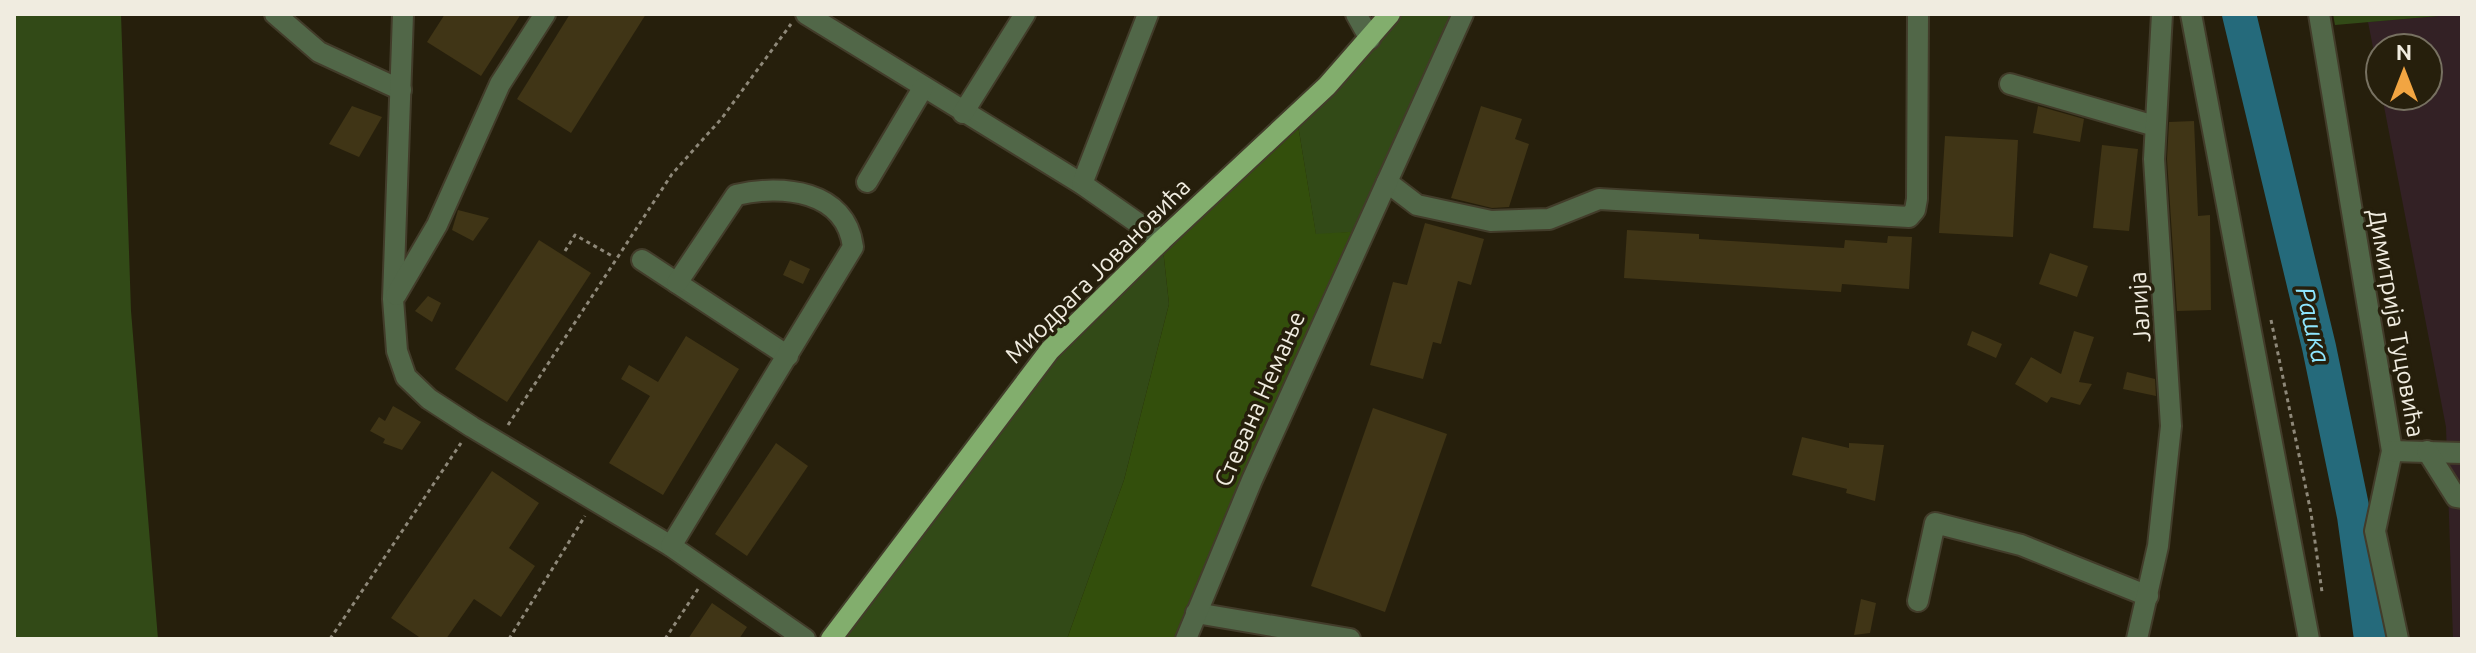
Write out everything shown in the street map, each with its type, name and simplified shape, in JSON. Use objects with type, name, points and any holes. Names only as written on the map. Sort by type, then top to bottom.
[{"type":"main road","name":"Миодрага Јовановића","points":[[831,639],[1035,368],[1162,240],[1327,86],[1390,14]]},
{"type":"street","points":[[275,14],[319,52],[401,90]]},
{"type":"street","points":[[403,14],[393,299],[397,351],[406,377],[429,399],[671,546],[805,639]]},
{"type":"street","points":[[393,299],[437,225],[500,84],[545,14]]},
{"type":"street","points":[[806,14],[1082,184],[1162,240]]},
{"type":"street","points":[[963,113],[1025,14]]},
{"type":"street","points":[[1082,184],[1148,14]]},
{"type":"street","points":[[1356,14],[1370,39]]},
{"type":"street","name":"Стевана Немање","points":[[1186,639],[1252,480],[1463,14]]},
{"type":"street","points":[[1387,182],[1417,205],[1491,221],[1549,219],[1599,199],[1909,217],[1915,210],[1917,199],[1918,14]]},
{"type":"street","name":"Јалија","points":[[2137,639],[2161,524],[2172,412],[2155,126],[2162,14]]},
{"type":"street","points":[[2191,14],[2309,639]]},
{"type":"street","name":"Димитрија Туцовића","points":[[2319,14],[2392,451],[2375,531],[2398,639]]},
{"type":"street","points":[[2010,84],[2155,126]]},
{"type":"street","points":[[867,182],[923,88]]},
{"type":"street","points":[[671,546],[853,247],[851,230],[835,209],[806,193],[764,189],[736,195],[677,283]]},
{"type":"street","points":[[642,260],[788,356]]},
{"type":"street","points":[[2392,451],[2462,453]]},
{"type":"street","points":[[2427,451],[2456,497],[2462,498]]},
{"type":"street","points":[[1918,601],[1935,523],[2021,545],[2148,596]]},
{"type":"street","points":[[1196,613],[1350,639]]},
{"type":"path","points":[[497,442],[614,257],[672,174],[722,118],[798,14]]},
{"type":"path","points":[[565,251],[575,235],[614,257]]},
{"type":"path","points":[[331,638],[472,427]]},
{"type":"path","points":[[509,639],[595,499]]},
{"type":"path","points":[[665,639],[709,572]]},
{"type":"shaded area","points":[[2462,14],[2462,639],[2453,639],[2446,427],[2385,112],[2444,112],[2444,32],[2370,32],[2368,22]]},
{"type":"green space","points":[[14,14],[121,14],[131,311],[158,639],[14,639]]},
{"type":"green space","points":[[1390,14],[1463,14],[1364,231],[1316,235],[1296,113]]},
{"type":"green space","points":[[2333,14],[2462,14],[2335,25]]},
{"type":"green space","points":[[1296,113],[1316,234],[1364,231],[1186,639],[1067,639],[1124,480],[1169,304],[1162,240]]},
{"type":"green space","points":[[1162,240],[1169,304],[1124,480],[1067,639],[831,639],[1018,390]]},
{"type":"building","points":[[445,14],[521,14],[481,76],[427,42]]},
{"type":"building","points":[[570,14],[646,14],[571,133],[517,99]]},
{"type":"building","points":[[352,106],[382,117],[359,157],[329,144]]},
{"type":"building","points":[[1481,106],[1522,119],[1515,139],[1529,144],[1509,207],[1492,208],[1451,198]]},
{"type":"building","points":[[2038,106],[2084,119],[2080,142],[2033,133]]},
{"type":"building","points":[[2194,121],[2198,216],[2210,215],[2211,310],[2177,311],[2167,159],[2169,122]]},
{"type":"building","points":[[1945,136],[2018,140],[2013,237],[1939,233]]},
{"type":"building","points":[[2102,145],[2138,149],[2129,231],[2093,228]]},
{"type":"building","points":[[458,210],[489,218],[473,241],[452,230]]},
{"type":"building","points":[[1425,223],[1484,239],[1471,285],[1458,281],[1441,344],[1433,342],[1423,379],[1370,365],[1393,282],[1407,285]]},
{"type":"building","points":[[1627,230],[1699,234],[1699,239],[1844,248],[1845,240],[1887,243],[1888,236],[1912,237],[1909,289],[1842,284],[1841,292],[1624,278]]},
{"type":"building","points":[[539,240],[591,273],[507,402],[455,369]]},
{"type":"building","points":[[2050,253],[2088,266],[2077,297],[2039,284]]},
{"type":"building","points":[[790,260],[810,269],[803,284],[783,275]]},
{"type":"building","points":[[428,296],[441,303],[432,322],[415,311]]},
{"type":"building","points":[[1972,331],[2002,344],[1996,358],[1967,345]]},
{"type":"building","points":[[2074,331],[2094,337],[2079,382],[2092,384],[2080,405],[2051,397],[2047,403],[2015,384],[2031,357],[2061,374]]},
{"type":"building","points":[[686,336],[739,369],[663,495],[609,463],[650,396],[621,379],[629,365],[658,382]]},
{"type":"building","points":[[2127,372],[2155,379],[2156,396],[2123,389]]},
{"type":"building","points":[[393,406],[421,422],[402,450],[383,443],[385,439],[370,431],[379,417],[385,421]]},
{"type":"building","points":[[1373,408],[1447,434],[1385,612],[1311,586]]},
{"type":"building","points":[[1802,437],[1849,448],[1849,443],[1884,445],[1875,501],[1846,493],[1847,489],[1792,475]]},
{"type":"building","points":[[776,443],[808,466],[747,556],[715,534]]},
{"type":"building","points":[[492,471],[539,503],[509,548],[535,566],[501,617],[474,599],[446,639],[422,639],[391,618]]},
{"type":"building","points":[[1861,599],[1876,603],[1870,633],[1854,635]]},
{"type":"building","points":[[712,603],[747,627],[739,639],[688,639]]},
{"type":"waterway","name":"Рашка","points":[[2239,14],[2319,347],[2354,516],[2371,639]]}]
